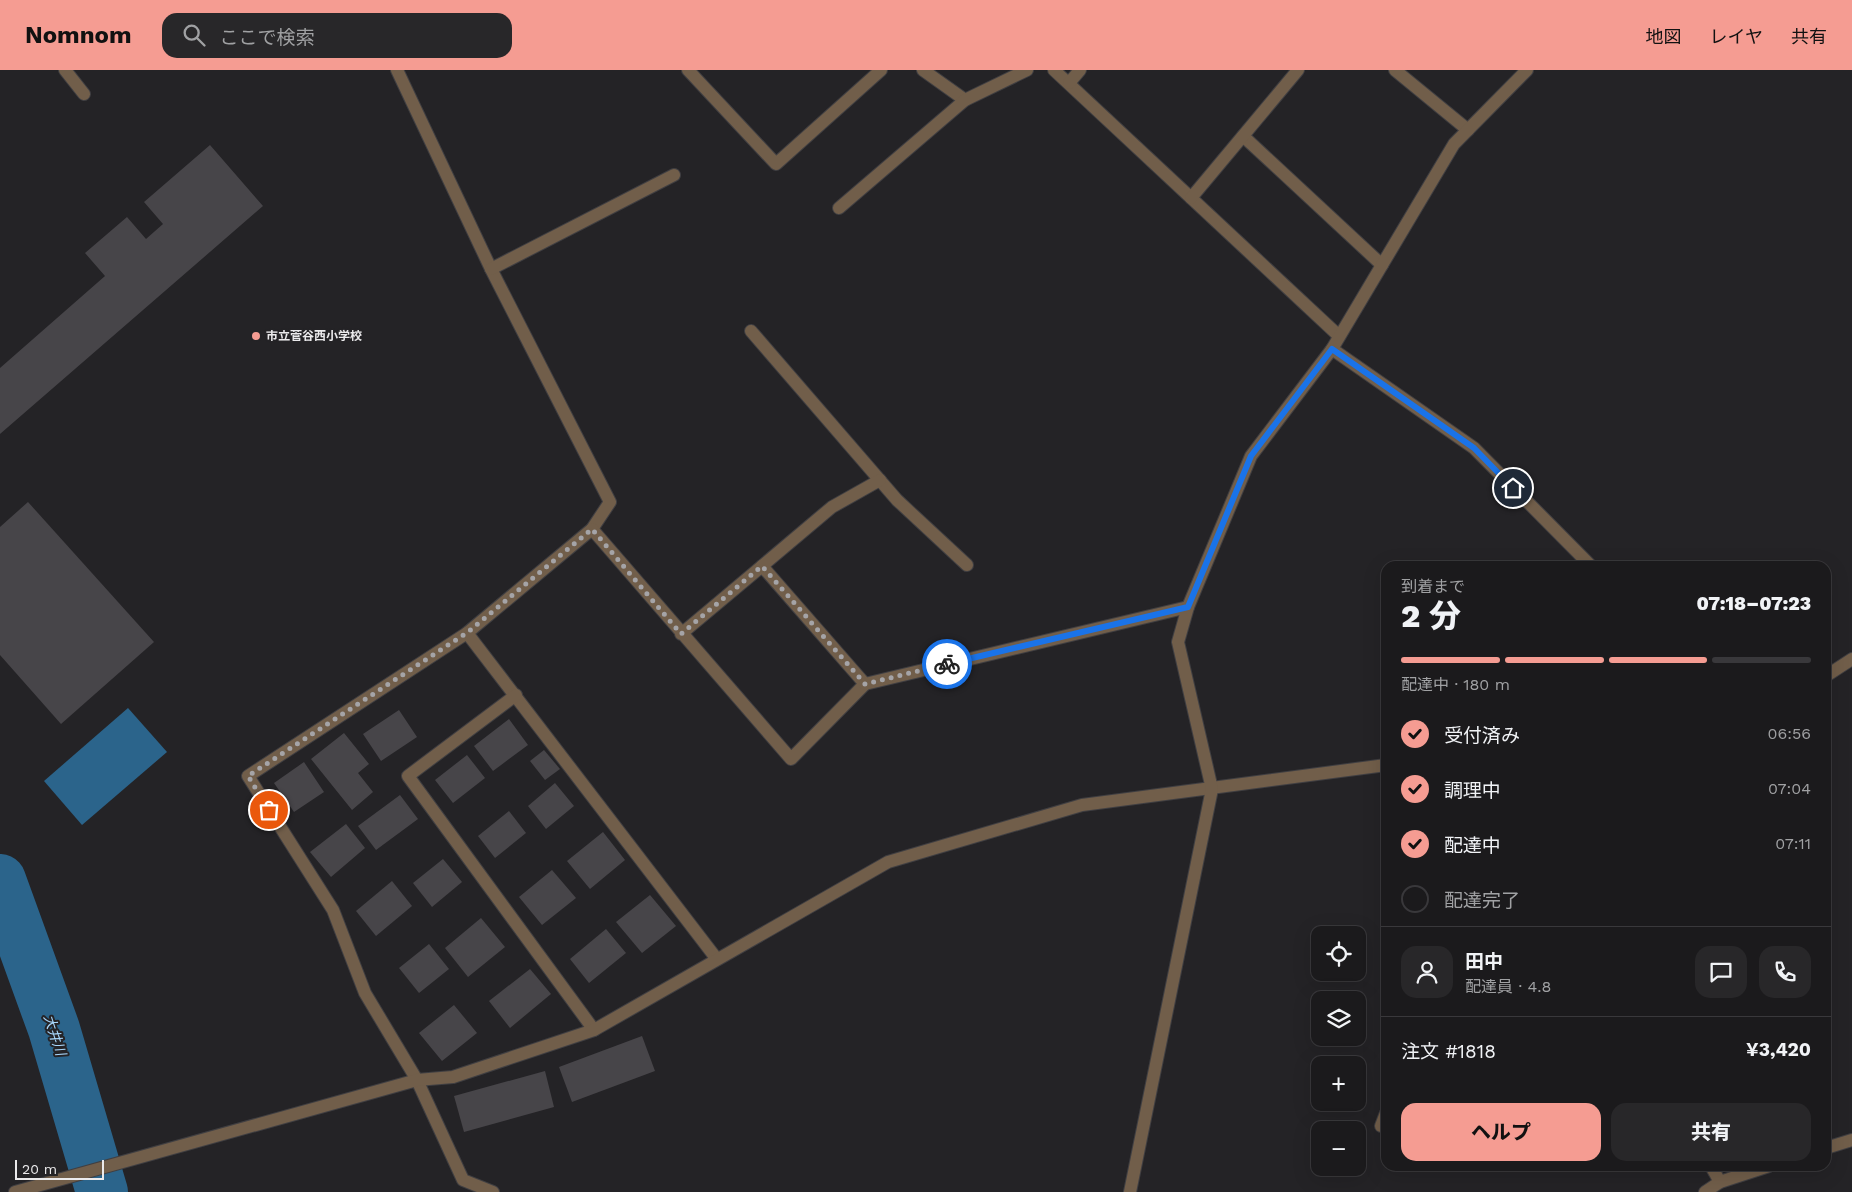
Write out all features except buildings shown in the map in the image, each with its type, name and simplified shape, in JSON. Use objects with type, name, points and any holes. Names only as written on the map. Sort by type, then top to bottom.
[{"type":"street","points":[[65,70],[84,94]]},
{"type":"street","points":[[398,70],[491,269],[610,502],[592,529],[468,632],[248,776],[333,910],[365,993],[417,1080],[463,1180],[493,1192]]},
{"type":"street","points":[[688,70],[776,164],[881,70]]},
{"type":"street","points":[[923,70],[965,100]]},
{"type":"street","points":[[840,208],[965,100],[1027,70]]},
{"type":"street","points":[[1054,70],[1340,336]]},
{"type":"street","points":[[1068,83],[1080,70]]},
{"type":"street","points":[[1191,198],[1298,70]]},
{"type":"street","points":[[1395,70],[1468,130]]},
{"type":"street","points":[[1130,1192],[1212,790],[1178,642],[1188,607],[1251,456],[1332,349],[1454,144],[1527,70]]},
{"type":"street","points":[[1243,136],[1382,264]]},
{"type":"street","points":[[491,269],[674,175]]},
{"type":"street","points":[[751,331],[897,500],[967,565]]},
{"type":"street","points":[[1332,349],[1474,448],[1586,561]]},
{"type":"street","points":[[681,634],[832,506],[880,480]]},
{"type":"street","points":[[592,529],[791,759],[865,684],[1188,607]]},
{"type":"street","points":[[762,566],[865,684]]},
{"type":"street","points":[[468,632],[716,958]]},
{"type":"street","points":[[1831,673],[1852,658]]},
{"type":"street","points":[[516,695],[408,776],[594,1030]]},
{"type":"street","points":[[15,1192],[417,1080],[453,1077],[594,1030],[716,958],[888,862],[1082,805],[1212,790],[1381,766]]},
{"type":"street","points":[[1831,1146],[1852,1140]]},
{"type":"street","points":[[1714,1171],[1720,1182]]},
{"type":"street","points":[[1705,1192],[1720,1182],[1754,1171]]},
{"type":"water","points":[[128,708],[167,752],[82,825],[44,781]]},
{"type":"waterway","name":"大井川","points":[[0,880],[54,1029],[102,1192]]},
{"type":"way so far","points":[[269,810],[248,776],[468,632],[592,529],[681,634],[762,566],[865,684],[947,664]]},
{"type":"place","name":"市立菅谷西小学校","points":[[256,336]]},
{"type":"route","points":[[947,664],[1188,607],[1251,456],[1332,349],[1474,448],[1513,488]]}]
